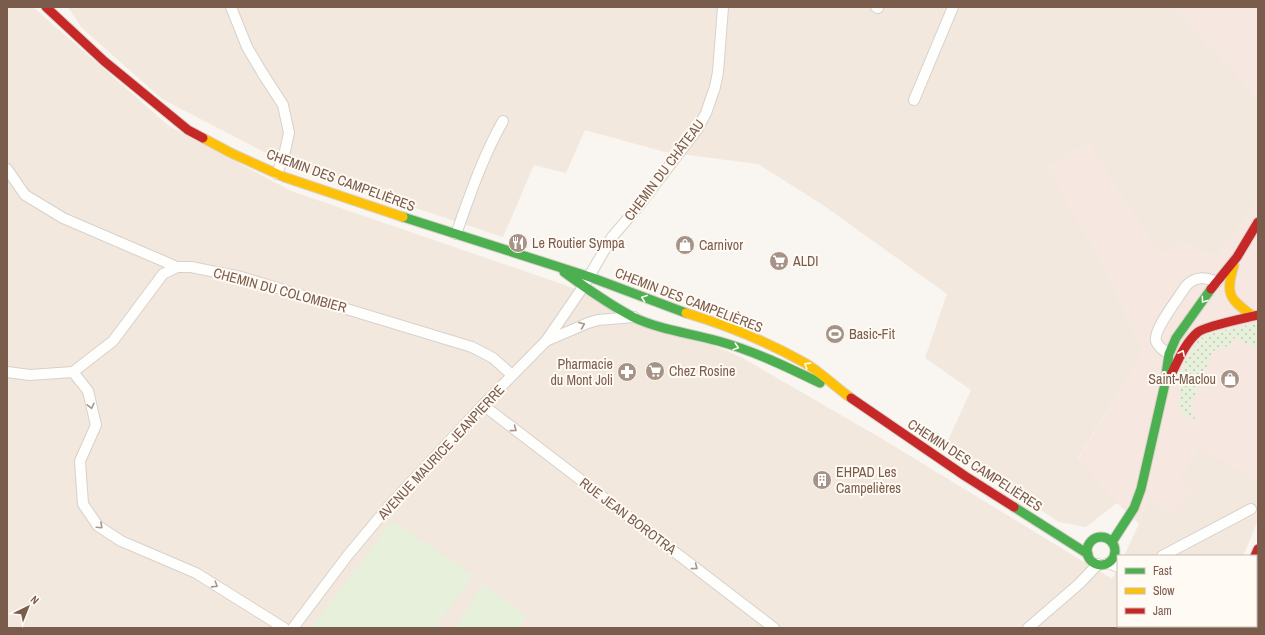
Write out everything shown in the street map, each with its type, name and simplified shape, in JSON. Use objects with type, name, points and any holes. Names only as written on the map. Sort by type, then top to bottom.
[{"type":"main road","name":"CHEMIN DES CAMPELIÈRES","points":[[46,7],[104,61],[188,130],[231,153],[277,174],[399,216],[590,277],[680,311],[719,323],[760,341],[805,363],[832,382],[849,397],[965,476],[1088,554]]},
{"type":"main road","points":[[1112,542],[1134,508],[1141,489],[1164,388],[1169,354],[1179,334],[1216,282],[1237,257],[1258,222]]},
{"type":"main road","points":[[1237,257],[1228,286],[1230,295],[1235,302],[1255,316]]},
{"type":"main road","name":"CHEMIN DES CAMPELIÈRES","points":[[554,265],[584,287],[634,317],[668,330],[718,341],[754,352],[849,397]]},
{"type":"main road","points":[[1164,388],[1185,347],[1199,331],[1224,323],[1255,316]]},
{"type":"main road","points":[[1104,537],[1112,542],[1114,545],[1115,554],[1111,561],[1103,564],[1091,561],[1088,554],[1089,545],[1095,538],[1104,537]]},
{"type":"street","points":[[231,7],[247,47],[284,105],[289,133],[285,151],[277,174]]},
{"type":"street","name":"CHEMIN DU CHÂTEAU","points":[[590,277],[612,237],[642,202],[698,128],[706,113],[718,72],[723,7]]},
{"type":"street","points":[[914,100],[953,7]]},
{"type":"street","points":[[456,234],[479,171],[503,121]]},
{"type":"street","points":[[7,169],[25,195],[63,218],[178,267]]},
{"type":"street","points":[[7,372],[30,375],[73,372],[113,341],[163,274],[178,267]]},
{"type":"street","name":"CHEMIN DU COLOMBIER","points":[[178,267],[191,267],[241,277],[472,347],[493,358],[512,374]]},
{"type":"street","name":"AVENUE MAURICE JEANPIERRE","points":[[293,628],[348,555],[389,506],[512,374],[546,341],[590,277]]},
{"type":"street","points":[[1169,354],[1161,349],[1157,343],[1156,333],[1182,292],[1190,281],[1196,278],[1209,278],[1216,282]]},
{"type":"street","points":[[546,341],[598,320],[634,317]]},
{"type":"street","points":[[73,372],[88,392],[96,425],[80,461],[83,504],[98,526],[121,541],[196,573],[284,628]]},
{"type":"street","name":"RUE JEAN BOROTRA","points":[[483,405],[774,628]]},
{"type":"street","points":[[1164,555],[1251,508]]},
{"type":"street","points":[[1028,628],[1103,564],[1117,567]]},
{"type":"shaded area","points":[[7,7],[33,7],[169,126],[291,191],[565,285],[741,357],[884,440],[1112,579],[1117,570],[1117,627],[1214,627],[1213,628],[7,628]]},
{"type":"shaded area","points":[[68,7],[1173,7],[1258,97],[1258,200],[1218,257],[1178,242],[1160,256],[1088,144],[1048,167],[1098,255],[1144,352],[1078,458],[1117,503],[1086,527],[1059,522],[945,447],[971,390],[925,358],[947,294],[823,205],[758,164],[665,152],[585,130],[566,173],[534,165],[503,237],[295,168],[162,99],[82,28]]},
{"type":"shaded area","points":[[1173,7],[1258,7],[1258,97]]},
{"type":"shaded area","points":[[1088,144],[1160,256],[1178,242],[1218,257],[1258,200],[1258,481],[1200,448],[1178,480],[1195,493],[1171,514],[1149,495],[1139,524],[1117,503],[1078,459],[1144,352],[1098,255],[1048,167]]},
{"type":"shaded area","points":[[1200,447],[1258,481],[1258,520],[1243,555],[1124,555],[1139,524],[1149,495],[1194,492],[1178,480]]},
{"type":"green space","points":[[1258,323],[1258,348],[1233,338],[1229,348],[1225,346],[1213,351],[1190,407],[1195,419],[1185,416],[1179,408],[1181,379],[1185,362],[1197,342],[1206,335]]},
{"type":"green space","points":[[392,521],[473,575],[435,628],[311,628]]},
{"type":"green space","points":[[484,584],[527,616],[519,628],[455,628]]},
{"type":"traffic: fast","points":[[403,217],[590,277],[686,313]]},
{"type":"traffic: fast","points":[[564,272],[589,290],[633,317],[654,325],[718,341],[757,354],[820,383]]},
{"type":"traffic: fast","points":[[1112,542],[1134,508],[1141,489],[1164,388],[1169,354],[1176,338],[1211,289]]},
{"type":"traffic: fast","points":[[1014,507],[1088,554]]},
{"type":"traffic: fast","points":[[1101,537],[1111,541],[1115,551],[1111,561],[1101,565],[1091,561],[1087,551],[1091,541],[1101,537]]},
{"type":"traffic: slow","points":[[203,138],[231,153],[284,177],[403,217]]},
{"type":"traffic: slow","points":[[1234,265],[1230,283],[1231,295],[1239,305],[1253,316]]},
{"type":"traffic: slow","points":[[686,313],[747,335],[791,355],[811,367],[851,398]]},
{"type":"traffic: jam","points":[[46,7],[104,61],[188,130],[203,138]]},
{"type":"traffic: jam","points":[[1211,289],[1237,257],[1258,222]]},
{"type":"traffic: jam","points":[[1170,377],[1185,347],[1198,332],[1217,325],[1258,315]]},
{"type":"traffic: jam","points":[[851,398],[965,476],[1014,507]]},
{"type":"traffic: jam","points":[[1255,555],[1258,549]]},
{"type":"place","name":"Le Routier Sympa","points":[[518,243]]},
{"type":"place","name":"Carnivor","points":[[685,245]]},
{"type":"place","name":"ALDI","points":[[779,261]]},
{"type":"place","name":"Basic-Fit","points":[[835,334]]},
{"type":"place","name":"Chez Rosine","points":[[655,371]]},
{"type":"place","name":"Pharmacie du Mont Joli","points":[[627,372]]},
{"type":"place","name":"Saint-Maclou","points":[[1230,379]]},
{"type":"place","name":"EHPAD Les Campelières","points":[[822,480]]}]
